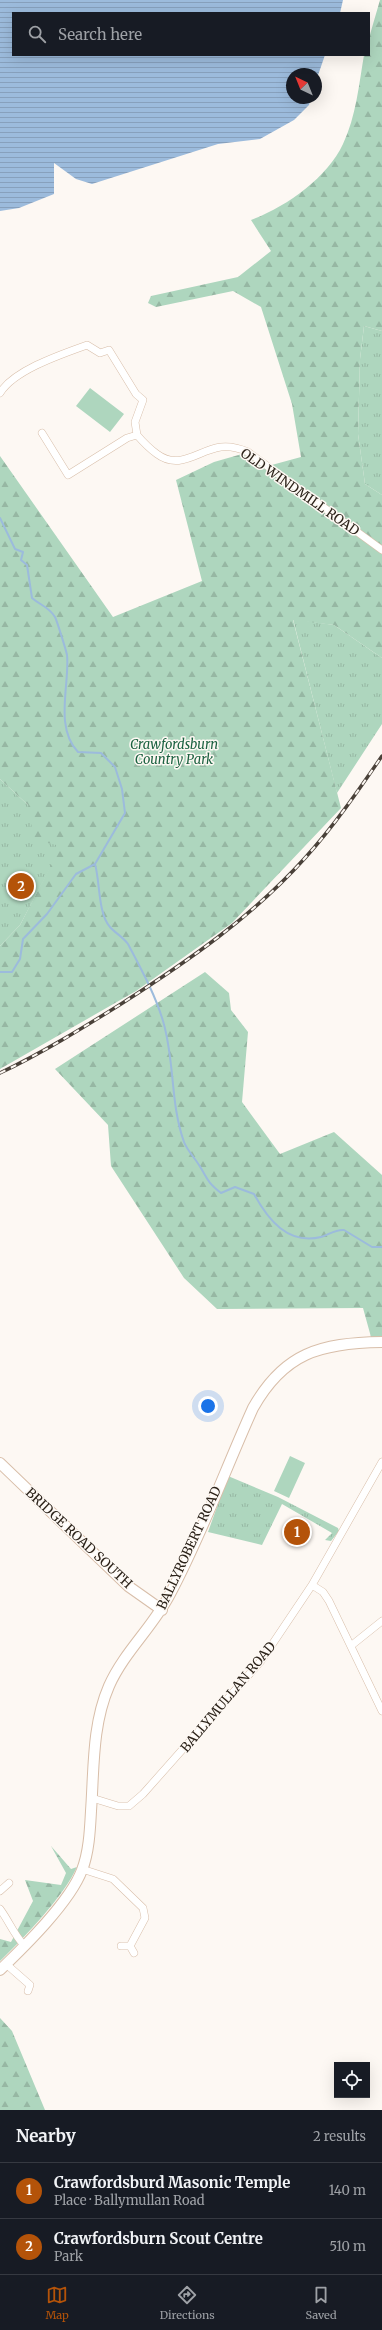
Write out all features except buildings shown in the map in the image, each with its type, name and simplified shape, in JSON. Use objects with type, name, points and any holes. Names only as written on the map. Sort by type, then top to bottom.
[{"type":"main road","name":"BALLYROBERT ROAD","points":[[3,1967],[69,1893],[82,1870],[90,1832],[96,1729],[109,1687],[127,1655],[162,1610],[180,1573],[252,1408],[265,1387],[289,1364],[310,1353],[350,1344],[382,1342]]},
{"type":"main road","name":"BRIDGE ROAD SOUTH","points":[[0,1463],[128,1586],[162,1610]]},
{"type":"street","points":[[0,393],[9,382],[48,359],[87,345],[100,353],[109,350],[136,394],[143,400],[135,422],[137,435],[127,438],[68,475],[42,433]]},
{"type":"street","name":"OLD WINDMILL ROAD","points":[[137,435],[156,454],[164,458],[179,461],[188,460],[221,447],[237,448],[248,452],[382,550]]},
{"type":"street","name":"BALLYMULLAN ROAD","points":[[92,1798],[118,1806],[129,1806],[143,1794],[261,1661],[312,1585],[382,1462]]},
{"type":"street","points":[[312,1585],[323,1592],[329,1601],[352,1645],[382,1711]]},
{"type":"street","points":[[352,1645],[382,1621]]},
{"type":"street","points":[[82,1870],[113,1879],[143,1908],[145,1918],[130,1946]]},
{"type":"street","points":[[0,1890],[9,1883]]},
{"type":"street","points":[[0,1909],[9,1921],[18,1939],[24,1945]]},
{"type":"street","points":[[121,1946],[130,1946]]},
{"type":"street","points":[[130,1946],[134,1953]]},
{"type":"street","points":[[3,1967],[28,1981],[30,1985],[28,1991]]},
{"type":"green space","name":"Crawfordsburn Country Park","points":[[380,0],[382,0],[382,331],[364,326],[360,359],[358,434],[365,484],[382,495],[382,658],[334,625],[293,620],[341,808],[232,923],[136,991],[0,1069],[0,946],[20,925],[61,846],[34,840],[28,805],[0,779],[0,456],[113,617],[202,581],[176,480],[214,462],[242,454],[268,466],[301,457],[292,404],[261,307],[233,291],[156,307],[148,303],[151,296],[238,277],[271,251],[251,220],[278,207],[304,190],[316,180],[336,156],[343,144],[351,123],[364,56],[370,56],[370,35]]},
{"type":"green space","points":[[364,326],[382,331],[382,495],[365,484],[358,434],[360,359]]},
{"type":"green space","points":[[90,388],[124,414],[110,432],[76,406]]},
{"type":"green space","points":[[293,619],[334,625],[382,658],[382,724],[337,793]]},
{"type":"green space","points":[[0,779],[28,805],[62,846],[20,925],[0,946]]},
{"type":"green space","points":[[205,972],[229,993],[231,1010],[248,1032],[242,1102],[280,1154],[334,1132],[382,1175],[382,1338],[371,1337],[363,1308],[217,1309],[184,1278],[111,1166],[108,1125],[55,1069]]},
{"type":"green space","points":[[290,1456],[305,1463],[289,1498],[274,1491]]},
{"type":"green space","points":[[228,1476],[278,1497],[338,1528],[339,1531],[331,1541],[325,1540],[332,1533],[282,1504],[262,1545],[208,1532]]},
{"type":"green space","points":[[51,1846],[71,1869],[77,1867],[63,1891],[31,1929],[0,1961],[0,1939],[11,1942],[33,1901],[25,1880],[61,1885],[66,1873]]},
{"type":"green space","points":[[0,2018],[12,2031],[45,2110],[0,2110]]},
{"type":"water","points":[[0,0],[343,0],[340,12],[12,12],[12,56],[325,56],[320,68],[286,68],[286,104],[309,105],[294,120],[260,139],[218,144],[92,184],[76,179],[54,163],[54,194],[19,208],[0,211]]},
{"type":"waterway","points":[[0,518],[15,549],[23,552],[21,560],[27,565],[32,598],[47,608],[56,620],[67,655],[65,718],[71,742],[78,752],[101,753],[115,767],[122,789],[125,813],[95,864],[76,874],[47,914],[23,939],[20,959],[12,972],[0,972]]},
{"type":"waterway","points":[[95,864],[101,906],[106,921],[110,927],[128,944],[160,1011],[167,1036],[176,1112],[184,1142],[210,1183],[221,1193],[235,1187],[254,1194],[266,1213],[280,1228],[289,1234],[309,1239],[321,1237],[335,1231],[344,1230],[372,1247],[382,1247]]},
{"type":"railway","points":[[0,1073],[76,1032],[121,1004],[171,971],[241,919],[285,879],[316,846],[382,756]]},
{"type":"place","name":"Crawfordsburn Scout Centre","points":[[21,886]]},
{"type":"place","name":"Crawfordsburd Masonic Temple","points":[[297,1532]]}]
